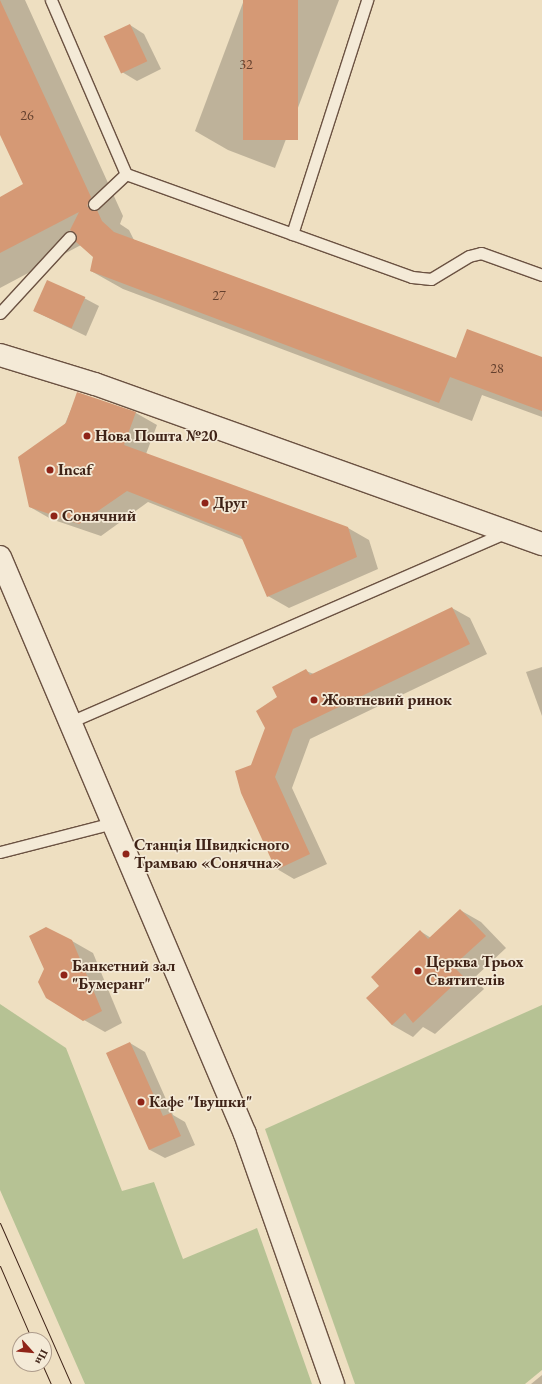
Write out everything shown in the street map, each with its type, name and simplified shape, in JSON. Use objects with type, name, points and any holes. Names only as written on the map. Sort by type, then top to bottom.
[{"type":"street","points":[[0,355],[103,387],[542,544]]},
{"type":"street","points":[[0,557],[245,1134],[333,1384]]},
{"type":"lane","points":[[51,0],[126,174],[412,277],[432,279],[469,256],[481,253],[542,275]]},
{"type":"lane","points":[[292,234],[366,0]]},
{"type":"lane","points":[[94,204],[126,174]]},
{"type":"lane","points":[[0,313],[70,237]]},
{"type":"lane","points":[[70,722],[506,531]]},
{"type":"lane","points":[[0,852],[113,823]]},
{"type":"green space","points":[[0,1004],[66,1048],[122,1191],[154,1182],[183,1259],[257,1228],[312,1384],[85,1384],[0,1190]]},
{"type":"green space","points":[[542,1005],[542,1370],[525,1384],[355,1384],[265,1129]]},
{"type":"building","points":[[0,0],[91,197],[87,206],[92,211],[97,210],[102,221],[114,232],[456,358],[467,329],[542,357],[542,411],[450,377],[439,403],[90,271],[93,257],[75,241],[77,235],[70,230],[79,212],[0,253],[0,197],[23,184],[0,135]]},
{"type":"building","points":[[243,0],[298,0],[298,140],[243,140]]},
{"type":"building","points":[[130,24],[147,61],[121,73],[104,36]]},
{"type":"building","points":[[47,280],[85,297],[72,328],[33,311]]},
{"type":"building","points":[[77,392],[136,412],[124,445],[348,527],[357,557],[267,597],[241,536],[127,491],[79,524],[29,507],[18,457],[66,423]]},
{"type":"building","points":[[452,607],[470,644],[293,729],[275,777],[310,854],[276,870],[241,793],[235,771],[251,765],[265,728],[256,711],[277,697],[272,687],[306,669],[310,675]]},
{"type":"building","name":"Церква Трьох Святителів","points":[[460,909],[486,936],[453,966],[463,976],[413,1023],[405,1013],[392,1025],[366,998],[379,986],[371,977],[420,930],[428,939]]},
{"type":"building","name":"Банкетний зал \"Бумеранг\"","points":[[46,927],[72,940],[102,1011],[83,1021],[46,998],[38,982],[44,969],[29,936]]},
{"type":"building","points":[[130,1042],[163,1116],[171,1113],[181,1136],[149,1150],[106,1053]]},
{"type":"tram line","points":[[0,1223],[71,1384]]},
{"type":"tram line","points":[[0,1266],[29,1332]]},
{"type":"tram line","points":[[46,1372],[51,1384]]},
{"type":"place","name":"Нова Пошта №20","points":[[87,436]]},
{"type":"place","name":"Incaf","points":[[50,470]]},
{"type":"place","name":"Друг","points":[[205,503]]},
{"type":"place","name":"Сонячний","points":[[54,516]]},
{"type":"place","name":"Жовтневий ринок","points":[[314,700]]},
{"type":"place","name":"Станцiя Швидкiсного Трамваю «Сонячна»","points":[[126,854]]},
{"type":"place","name":"Церква Трьох Святителів","points":[[418,971]]},
{"type":"place","name":"Банкетний зал \"Бумеранг\"","points":[[64,975]]},
{"type":"place","name":"Кафе \"Івушки\"","points":[[141,1102]]}]
